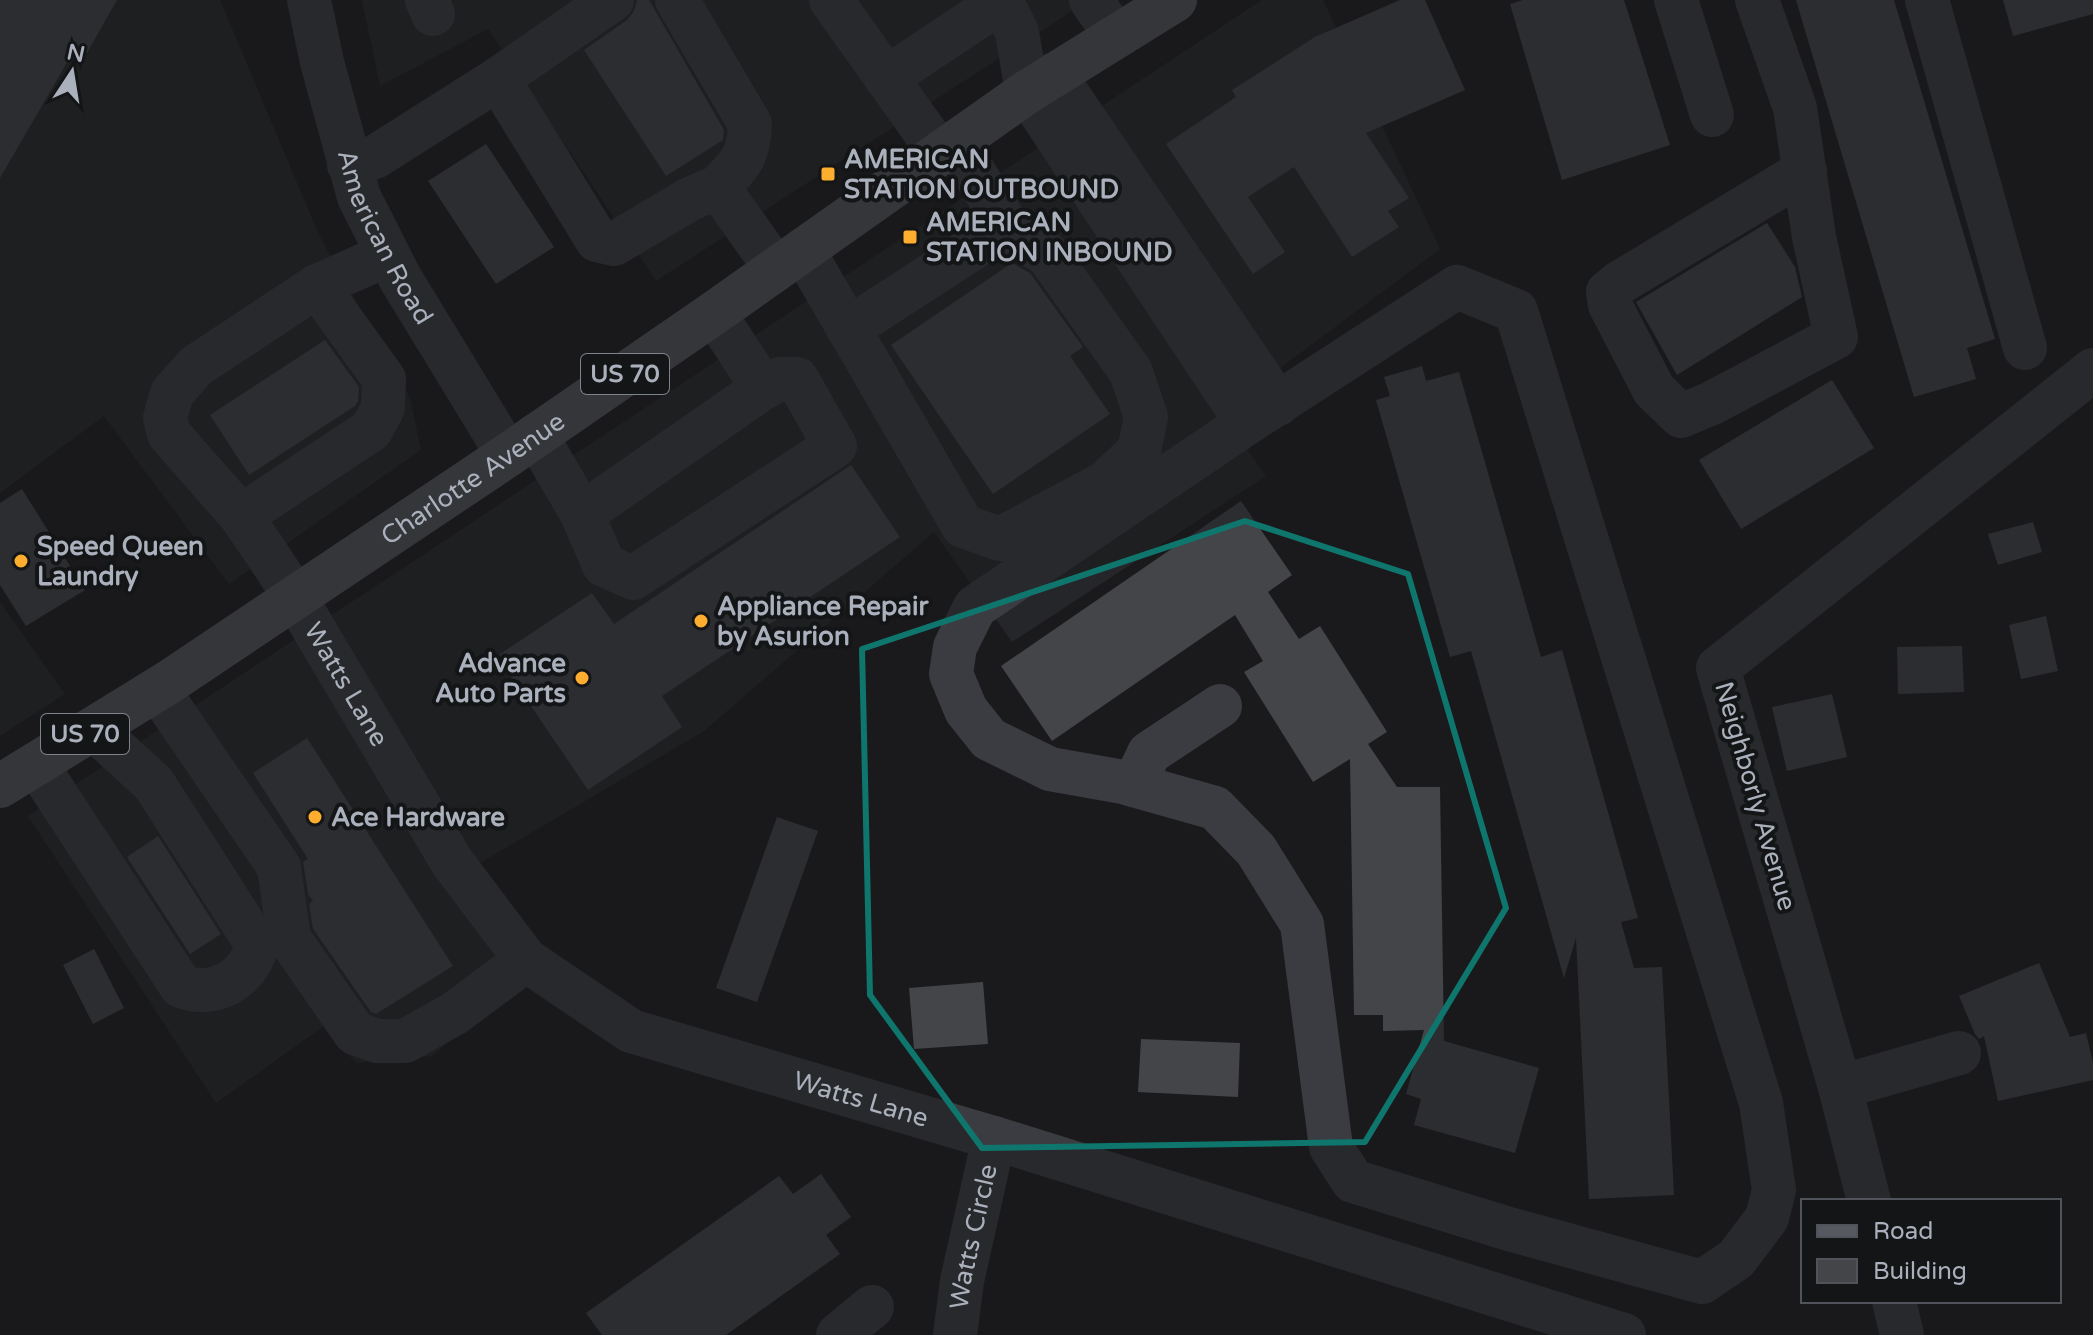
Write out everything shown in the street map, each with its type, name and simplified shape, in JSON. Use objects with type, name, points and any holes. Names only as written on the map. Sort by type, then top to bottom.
[{"type":"main road","name":"Charlotte Avenue","points":[[18,775],[158,690],[522,445],[1041,83],[1175,0]]},
{"type":"street","name":"American Road","points":[[309,0],[349,165],[359,197],[387,255],[522,445],[582,514],[604,565],[633,578],[835,446],[797,379],[779,379],[763,388]]},
{"type":"street","points":[[349,165],[375,157],[498,79],[612,0]]},
{"type":"street","points":[[498,79],[597,240],[614,244],[690,199],[718,187],[741,164],[749,148],[750,124],[677,0]]},
{"type":"street","points":[[718,187],[789,260],[848,329],[963,526],[1000,539],[1105,483],[1139,451],[1146,417],[1131,372],[1047,254],[1013,235],[948,148],[886,78],[831,0]]},
{"type":"street","points":[[886,78],[1001,0],[1041,83],[1263,414]]},
{"type":"street","points":[[1091,0],[1116,36]]},
{"type":"street","points":[[1676,0],[1712,115]]},
{"type":"street","points":[[1757,0],[1795,108],[1805,171],[1814,237],[1836,337],[1712,403],[1681,416],[1654,390],[1610,305],[1608,292],[1805,171]]},
{"type":"street","points":[[1927,0],[2025,348]]},
{"type":"street","points":[[848,329],[1007,226]]},
{"type":"street","name":"Watts Lane","points":[[387,255],[317,286],[196,366],[172,393],[165,418],[169,434],[241,516],[295,597],[452,862],[526,960],[631,1031],[994,1138],[1624,1335]]},
{"type":"street","points":[[241,516],[371,430],[383,408],[384,379],[317,286]]},
{"type":"street","points":[[1457,287],[1516,311],[1761,1103],[1774,1190],[1767,1218],[1736,1259],[1702,1282],[1509,1229],[1353,1181],[1331,1147],[1302,924],[1256,850],[1215,808],[1134,785],[1050,769],[989,739],[966,710],[951,674],[955,647],[975,607],[1263,414],[1457,287]]},
{"type":"street","points":[[582,514],[763,388],[714,313]]},
{"type":"street","name":"Neighborly Avenue","points":[[1868,1199],[1840,1087],[1718,668],[2093,370]]},
{"type":"street","points":[[158,690],[279,867],[289,938],[355,1033],[377,1041],[405,1041],[455,1013],[526,960]]},
{"type":"street","points":[[1134,785],[1149,753],[1220,706]]},
{"type":"street","points":[[18,775],[181,986],[193,990],[215,989],[243,973],[254,960],[257,945],[154,784],[94,729]]},
{"type":"street","points":[[1840,1087],[1959,1053]]},
{"type":"street","name":"Watts Circle","points":[[955,1335],[962,1281],[994,1138]]},
{"type":"street","points":[[1894,1303],[1902,1335]]},
{"type":"street","points":[[838,1335],[872,1307]]},
{"type":"highlighted area","points":[[1245,521],[1408,574],[1506,908],[1365,1142],[982,1148],[870,995],[862,649]]},
{"type":"shaded area","points":[[0,0],[220,0],[319,235],[410,398],[421,450],[229,584],[104,416],[0,493]]},
{"type":"shaded area","points":[[362,0],[1089,0],[656,281],[488,29],[380,86]]},
{"type":"shaded area","points":[[1262,0],[1323,0],[1440,249],[1221,412],[1266,476],[1012,642],[934,532],[704,731],[446,883],[515,984],[432,1056],[356,1063],[324,1026],[216,1103],[28,816]]},
{"type":"shaded area","points":[[0,602],[65,694],[0,736]]},
{"type":"building","points":[[0,0],[117,0],[87,53],[76,47],[0,178]]},
{"type":"building","points":[[637,0],[649,0],[724,130],[723,140],[666,176],[584,50],[627,20]]},
{"type":"building","points":[[1400,0],[1425,0],[1465,90],[1366,133],[1409,198],[1388,211],[1399,227],[1352,257],[1294,167],[1248,197],[1285,252],[1253,274],[1166,144],[1236,97],[1232,90],[1315,37]]},
{"type":"building","points":[[1523,0],[1624,0],[1670,145],[1562,180],[1510,4]]},
{"type":"building","points":[[1796,0],[1894,0],[1995,339],[1967,348],[1976,379],[1914,397]]},
{"type":"building","points":[[2003,0],[2093,0],[2093,14],[2013,36]]},
{"type":"building","points":[[486,144],[554,247],[496,284],[428,181]]},
{"type":"building","points":[[1767,223],[1795,267],[1802,297],[1677,375],[1636,302]]},
{"type":"building","points":[[1012,263],[1030,273],[1083,347],[1070,356],[1110,414],[993,494],[891,345]]},
{"type":"building","points":[[325,340],[359,387],[358,401],[355,406],[249,475],[210,415]]},
{"type":"building","points":[[1422,366],[1426,381],[1459,372],[1541,657],[1562,650],[1638,918],[1621,922],[1634,968],[1662,967],[1674,1195],[1589,1199],[1576,938],[1564,978],[1471,651],[1450,657],[1376,400],[1390,396],[1384,377]]},
{"type":"building","points":[[1832,380],[1874,448],[1741,529],[1699,460]]},
{"type":"building","points":[[851,465],[900,537],[662,696],[682,727],[588,790],[497,656],[592,593],[614,624]]},
{"type":"building","points":[[22,489],[85,590],[26,626],[0,585],[0,503]]},
{"type":"building","points":[[1241,501],[1292,575],[1268,592],[1299,639],[1320,626],[1387,732],[1368,744],[1397,787],[1440,787],[1444,1041],[1539,1068],[1515,1153],[1414,1125],[1421,1099],[1406,1094],[1424,1030],[1383,1031],[1383,1015],[1354,1015],[1350,759],[1313,782],[1244,672],[1263,661],[1235,615],[1052,741],[1001,666]]},
{"type":"building","points":[[2033,522],[2042,552],[1998,565],[1988,534]]},
{"type":"building","points":[[2046,616],[2058,671],[2021,679],[2009,625]]},
{"type":"building","points":[[1962,646],[1964,692],[1898,694],[1897,647]]},
{"type":"building","points":[[1832,694],[1847,757],[1787,771],[1772,707]]},
{"type":"building","points":[[307,738],[453,966],[376,1014],[371,1012],[313,929],[309,904],[313,901],[308,894],[303,862],[308,859],[253,773]]},
{"type":"building","points":[[777,817],[818,831],[757,1002],[716,988]]},
{"type":"building","points":[[158,836],[221,934],[190,954],[127,857]]},
{"type":"building","points":[[94,949],[124,1008],[93,1024],[63,965]]},
{"type":"building","points":[[2039,963],[2070,1037],[2086,1033],[2093,1063],[2093,1080],[1998,1101],[1984,1036],[1979,1039],[1975,1034],[1959,996]]},
{"type":"building","points":[[983,982],[988,1044],[914,1049],[909,988]]},
{"type":"building","points":[[1141,1039],[1240,1043],[1238,1097],[1138,1092]]},
{"type":"building","points":[[821,1174],[851,1217],[826,1235],[840,1254],[726,1335],[602,1335],[586,1313],[779,1176],[793,1194]]},
{"type":"place","name":"AMERICAN STATION OUTBOUND","points":[[828,174]]},
{"type":"place","name":"AMERICAN STATION INBOUND","points":[[910,237]]},
{"type":"place","name":"Speed Queen Laundry","points":[[21,561]]},
{"type":"place","name":"Appliance Repair by Asurion","points":[[701,621]]},
{"type":"place","name":"Advance Auto Parts","points":[[582,678]]},
{"type":"place","name":"Ace Hardware","points":[[315,817]]}]
